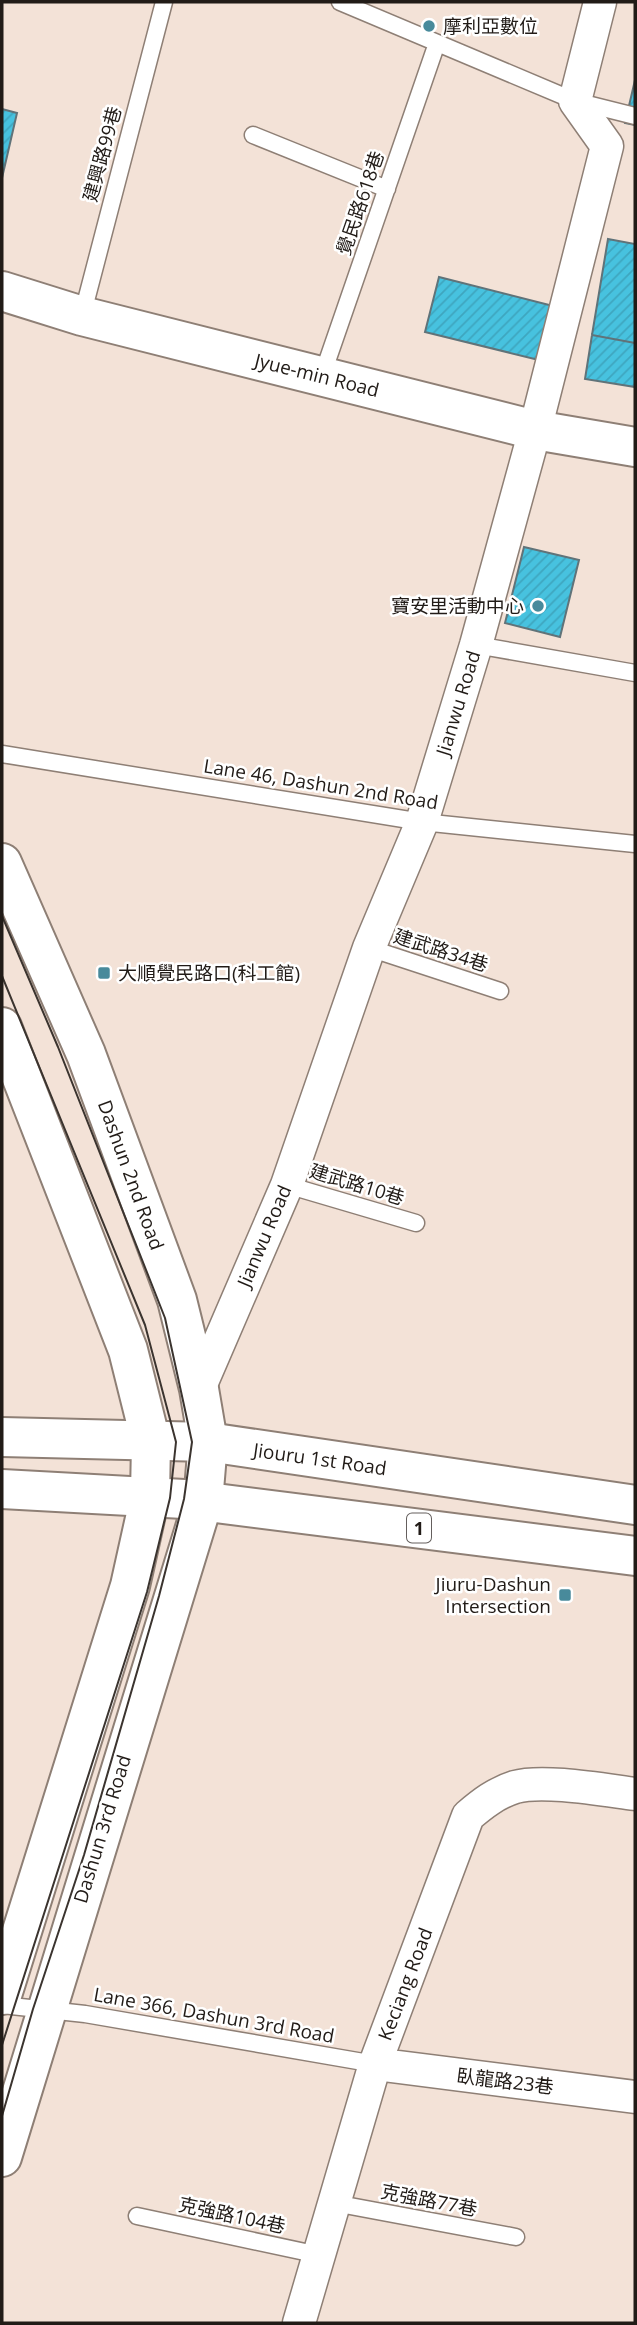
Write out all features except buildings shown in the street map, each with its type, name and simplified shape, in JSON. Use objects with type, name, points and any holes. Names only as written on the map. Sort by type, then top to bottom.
[{"type":"street","points":[[575,101],[600,2]]},
{"type":"street","name":"Jianwu Road","points":[[199,1389],[287,1185],[369,948],[422,822],[476,645],[535,430],[607,146],[575,101]]},
{"type":"street","name":"Jyue-min Road","points":[[2,291],[82,316],[535,430],[635,447]]},
{"type":"street","name":"Dashun 2nd Road","points":[[2,863],[86,1054],[177,1300],[199,1389],[208,1442],[203,1502]]},
{"type":"street","points":[[2,1027],[128,1350],[151,1441],[150,1496],[130,1586],[2,1994]]},
{"type":"street","name":"Jiouru 1st Road","points":[[2,1437],[208,1442],[635,1505]]},
{"type":"street","name":"1","points":[[2,1489],[150,1496],[635,1556]]},
{"type":"street","name":"Dashun 3rd Road","points":[[2,2157],[203,1502]]},
{"type":"street","name":"Keciang Road","points":[[299,2323],[375,2064],[468,1816],[487,1800],[516,1787],[557,1785],[635,1794]]},
{"type":"street","name":"臥龍路23巷","points":[[375,2064],[635,2097]]},
{"type":"lane","name":"建興路99巷","points":[[82,316],[164,2]]},
{"type":"lane","points":[[340,2],[575,101],[635,116]]},
{"type":"lane","name":"覺民路618巷","points":[[322,376],[436,43]]},
{"type":"lane","points":[[253,135],[387,189]]},
{"type":"lane","points":[[476,645],[635,673]]},
{"type":"lane","name":"Lane 46, Dashun 2nd Road","points":[[2,754],[422,822],[635,844]]},
{"type":"lane","name":"建武路34巷","points":[[369,948],[500,991]]},
{"type":"lane","name":"建武路10巷","points":[[287,1185],[416,1223]]},
{"type":"lane","name":"Lane 366, Dashun 3rd Road","points":[[2,2005],[85,2014],[375,2064]]},
{"type":"lane","name":"克強路77巷","points":[[334,2203],[516,2238]]},
{"type":"lane","name":"克強路104巷","points":[[137,2216],[319,2255]]},
{"type":"tram line","points":[[2,916],[58,1047],[165,1318],[192,1442],[184,1499],[159,1596],[84,1855],[33,2009],[2,2116]]},
{"type":"tram line","points":[[2,976],[145,1325],[176,1442],[170,1498],[147,1592],[2,2045]]},
{"type":"place","name":"摩利亞數位","points":[[429,26]]},
{"type":"place","name":"寶安里活動中心","points":[[538,606]]},
{"type":"place","name":"大順覺民路口(科工館)","points":[[104,973]]},
{"type":"place","name":"Jiuru-Dashun Intersection","points":[[565,1595]]}]
